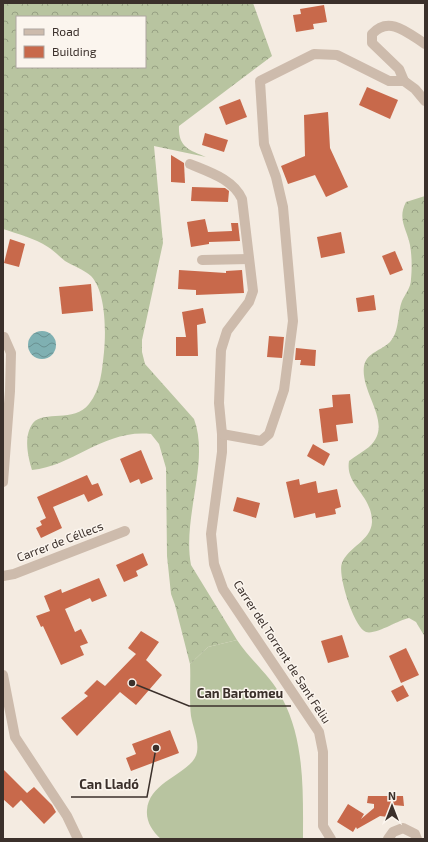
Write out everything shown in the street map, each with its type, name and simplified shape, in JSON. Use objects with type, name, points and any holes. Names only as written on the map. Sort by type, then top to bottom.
[{"type":"street","points":[[425,44],[400,28],[388,25],[378,28],[372,34],[372,43],[399,69],[404,81],[415,89],[425,102]]},
{"type":"street","points":[[222,434],[261,441],[269,434],[284,390],[293,322],[283,207],[276,177],[264,144],[260,81],[314,54],[337,55],[389,81],[404,81]]},
{"type":"street","name":"Carrer del Torrent de Sant Feliu","points":[[190,164],[218,176],[237,189],[242,199],[253,291],[250,302],[227,331],[221,350],[219,403],[222,452],[211,534],[214,564],[223,589],[319,732],[323,752],[323,826],[329,838]]},
{"type":"street","points":[[202,260],[250,259]]},
{"type":"street","points":[[3,482],[10,391],[11,353],[4,337]]},
{"type":"street","name":"Carrer de Céllecs","points":[[3,576],[14,574],[125,531]]},
{"type":"street","points":[[3,675],[15,736],[67,816],[78,839]]},
{"type":"street","points":[[388,839],[393,832],[403,828],[415,834],[417,839]]},
{"type":"green space","points":[[3,3],[253,3],[272,56],[179,126],[180,139],[186,147],[206,157],[154,146],[163,243],[142,340],[142,352],[145,364],[194,419],[198,436],[199,453],[190,528],[189,547],[191,565],[237,640],[208,647],[190,664],[171,594],[167,556],[166,468],[159,444],[151,434],[134,434],[118,437],[62,462],[32,470],[27,440],[33,423],[44,417],[68,415],[83,410],[89,404],[96,392],[100,379],[104,352],[105,323],[100,292],[91,276],[85,271],[65,261],[43,244],[26,236],[3,229]]},
{"type":"green space","points":[[425,196],[425,637],[416,622],[409,618],[375,631],[366,632],[361,628],[356,621],[344,589],[341,569],[345,557],[368,534],[371,529],[372,522],[368,504],[351,477],[349,470],[349,461],[369,447],[376,438],[379,429],[375,408],[364,377],[364,366],[371,355],[390,342],[397,328],[400,306],[411,282],[412,262],[409,239],[402,214],[403,208],[406,202]]},
{"type":"green space","points":[[237,640],[272,682],[290,714],[299,749],[301,767],[303,839],[161,839],[152,829],[149,822],[147,810],[150,800],[155,791],[188,766],[194,759],[197,752],[197,738],[190,710],[190,664],[208,647]]},
{"type":"water","points":[[42,331],[52,335],[56,345],[52,355],[42,359],[32,355],[28,345],[32,335]]},
{"type":"building","points":[[324,5],[327,22],[313,24],[314,29],[296,32],[293,15],[301,14],[300,9]]},
{"type":"building","points":[[367,87],[398,100],[390,119],[359,105]]},
{"type":"building","points":[[240,99],[247,117],[226,125],[219,107]]},
{"type":"building","points":[[328,112],[330,148],[348,187],[326,197],[315,175],[288,184],[281,166],[305,156],[304,115]]},
{"type":"building","points":[[205,133],[228,140],[224,152],[202,145]]},
{"type":"building","points":[[171,155],[184,163],[185,183],[171,182]]},
{"type":"building","points":[[192,187],[225,188],[229,191],[228,202],[191,201]]},
{"type":"building","points":[[205,219],[208,232],[232,231],[231,223],[238,223],[240,241],[209,242],[209,244],[191,247],[187,222]]},
{"type":"building","points":[[341,232],[345,253],[321,258],[317,237]]},
{"type":"building","points":[[10,239],[25,244],[19,267],[4,263]]},
{"type":"building","points":[[395,251],[403,270],[390,275],[382,256]]},
{"type":"building","points":[[179,270],[226,273],[226,271],[242,270],[244,293],[196,295],[196,290],[178,289]]},
{"type":"building","points":[[91,284],[93,311],[62,314],[59,287]]},
{"type":"building","points":[[374,295],[376,310],[358,312],[356,298]]},
{"type":"building","points":[[203,308],[206,323],[197,325],[198,356],[176,356],[176,337],[186,337],[182,312]]},
{"type":"building","points":[[269,336],[284,337],[282,358],[267,357]]},
{"type":"building","points":[[296,348],[316,350],[315,366],[300,365],[301,360],[295,360]]},
{"type":"building","points":[[350,394],[353,423],[336,425],[338,441],[323,443],[319,409],[333,407],[332,395]]},
{"type":"building","points":[[313,444],[330,454],[324,466],[307,456]]},
{"type":"building","points":[[141,450],[153,479],[141,484],[139,479],[130,483],[120,459]]},
{"type":"building","points":[[87,475],[92,485],[98,483],[103,495],[88,502],[84,494],[53,507],[62,528],[41,538],[36,528],[42,525],[40,521],[46,518],[37,497]]},
{"type":"building","points":[[299,479],[300,485],[316,481],[318,493],[337,489],[341,507],[335,509],[336,514],[316,518],[315,513],[294,518],[286,482]]},
{"type":"building","points":[[237,497],[260,503],[256,518],[233,511]]},
{"type":"building","points":[[143,553],[148,565],[136,571],[138,576],[124,582],[116,565]]},
{"type":"building","points":[[99,578],[107,596],[92,602],[90,598],[65,609],[75,632],[81,629],[88,643],[80,646],[84,655],[61,665],[43,626],[41,627],[36,616],[50,611],[44,596],[61,589],[62,593]]},
{"type":"building","points":[[141,631],[159,642],[146,660],[162,675],[136,705],[120,692],[77,736],[61,718],[88,696],[84,693],[97,680],[105,686],[136,654],[128,648]]},
{"type":"building","points":[[342,635],[349,657],[328,663],[321,641]]},
{"type":"building","points":[[406,648],[419,675],[401,683],[389,656]]},
{"type":"building","points":[[403,685],[409,696],[397,702],[391,691]]},
{"type":"building","points":[[170,730],[179,753],[131,771],[126,758],[136,754],[132,744]]},
{"type":"building","points":[[3,769],[27,793],[34,787],[52,805],[56,812],[44,824],[21,800],[13,808],[3,799]]},
{"type":"building","points":[[368,796],[403,796],[404,806],[393,805],[394,812],[388,812],[388,817],[380,816],[357,829],[356,827],[353,832],[337,822],[348,804],[364,814],[361,819],[374,808],[374,804],[367,803]]},
{"type":"place","name":"Can Bartomeu","points":[[132,683]]},
{"type":"place","name":"Can Lladó","points":[[156,748]]}]
